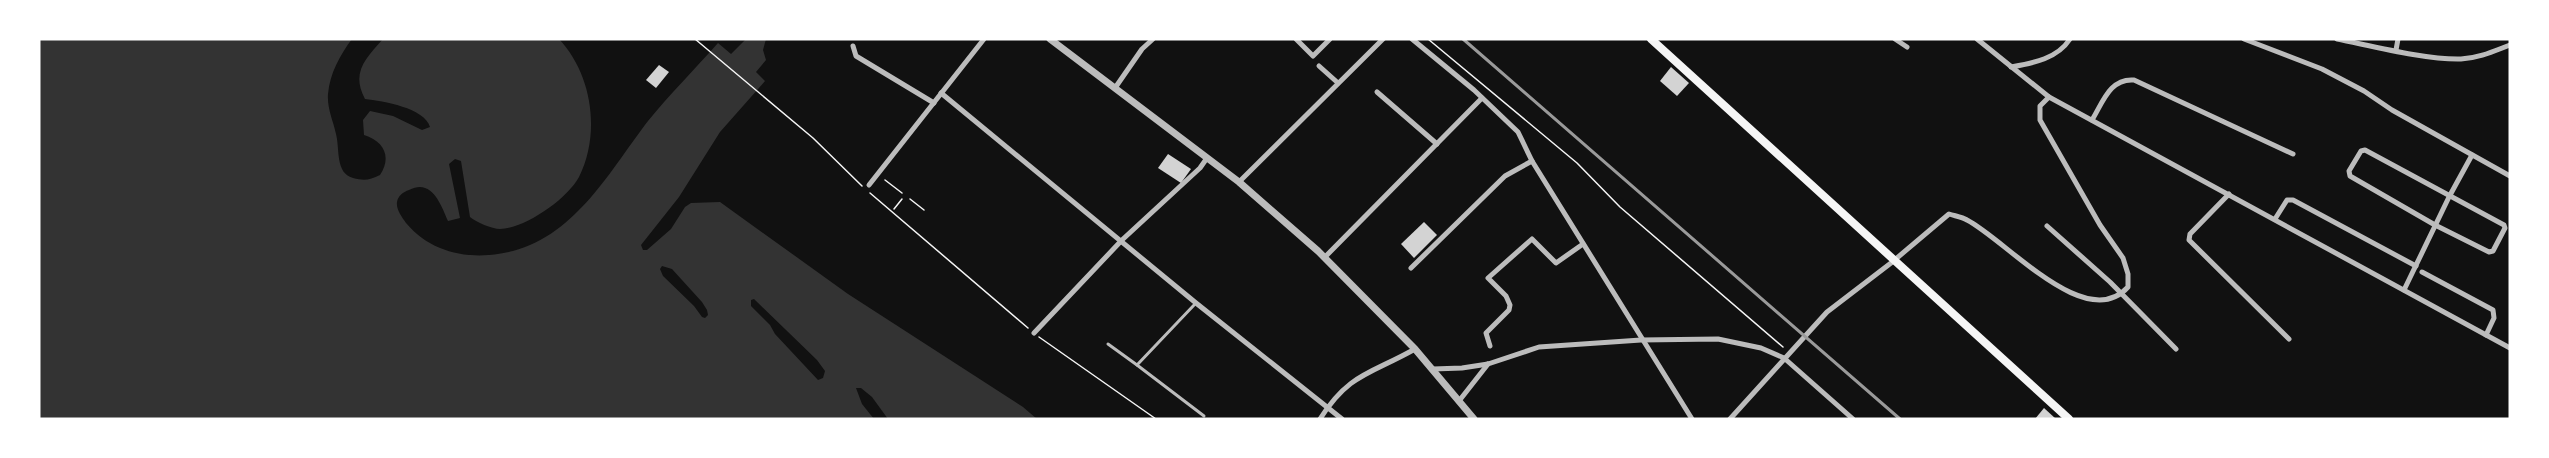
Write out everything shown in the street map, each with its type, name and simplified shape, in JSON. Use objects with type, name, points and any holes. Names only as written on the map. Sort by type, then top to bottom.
[{"type":"main road","points":[[1651,39],[2069,419]]},
{"type":"street","points":[[869,185],[984,39]]},
{"type":"street","points":[[1050,39],[1239,183],[1325,257],[1433,369],[1474,419]]},
{"type":"street","points":[[1115,88],[1142,49],[1153,39]]},
{"type":"street","points":[[1296,39],[1313,56],[1330,39]]},
{"type":"street","points":[[1239,183],[1383,39]]},
{"type":"street","points":[[1412,39],[1518,132],[1532,160],[1641,340],[1692,419]]},
{"type":"street","points":[[1895,39],[1907,47]]},
{"type":"street","points":[[1977,39],[2049,97],[2510,348]]},
{"type":"street","points":[[2012,67],[2044,59],[2064,48],[2070,39]]},
{"type":"street","points":[[2244,39],[2322,69],[2364,90],[2392,110],[2510,176]]},
{"type":"street","points":[[2337,39],[2461,59],[2484,55],[2510,45]]},
{"type":"street","points":[[2396,50],[2398,39]]},
{"type":"street","points":[[853,46],[856,56],[933,103]]},
{"type":"street","points":[[1319,66],[1338,84]]},
{"type":"street","points":[[2092,120],[2111,87],[2118,81],[2134,80],[2293,153]]},
{"type":"street","points":[[1377,92],[1437,144]]},
{"type":"street","points":[[941,93],[1196,303],[1342,419]]},
{"type":"street","points":[[1730,419],[1782,357],[1811,327],[1949,214],[1966,219],[2064,290],[2079,298],[2095,301],[2116,298],[2122,294],[2128,287],[2128,274],[2123,258],[2100,225],[2040,120],[2040,106],[2049,97]]},
{"type":"street","points":[[1325,257],[1482,99]]},
{"type":"street","points":[[2365,150],[2504,225],[2505,228],[2493,251],[2489,252],[2435,225],[2350,176],[2349,171],[2361,152],[2365,150]]},
{"type":"street","points":[[2404,290],[2472,155]]},
{"type":"street","points":[[1034,333],[1122,240],[1200,168],[1207,158]]},
{"type":"street","points":[[1411,268],[1505,176],[1532,160]]},
{"type":"street","points":[[2229,194],[2190,234],[2189,240],[2289,339]]},
{"type":"street","points":[[2275,219],[2287,200],[2293,200],[2416,266]]},
{"type":"street","points":[[2047,226],[2122,294],[2176,349]]},
{"type":"street","points":[[1490,346],[1486,333],[1509,310],[1510,305],[1506,296],[1488,278],[1532,239],[1556,263],[1584,244]]},
{"type":"street","points":[[2422,272],[2493,310],[2494,318],[2486,335]]},
{"type":"street","points":[[1433,369],[1488,364],[1539,347],[1641,340],[1727,340],[1761,348],[1782,357],[1853,419]]},
{"type":"street","points":[[1320,419],[1340,391],[1355,379],[1415,350]]},
{"type":"street","points":[[1459,401],[1488,364]]},
{"type":"lane","points":[[1137,364],[1196,303]]},
{"type":"lane","points":[[1108,344],[1204,416]]},
{"type":"path","points":[[695,39],[813,138],[866,190],[1034,333],[1156,419]]},
{"type":"path","points":[[1428,39],[1577,163],[1620,207],[1784,348],[1782,357]]},
{"type":"path","points":[[885,180],[902,193]]},
{"type":"path","points":[[894,209],[902,199]]},
{"type":"path","points":[[910,199],[924,210]]},
{"type":"shaded area","points":[[39,39],[352,39],[333,72],[328,99],[343,171],[353,178],[364,180],[380,175],[385,162],[384,150],[381,146],[377,141],[364,135],[363,120],[370,111],[393,116],[422,130],[430,127],[427,120],[412,110],[365,99],[359,81],[362,67],[383,39],[559,39],[570,53],[586,86],[591,123],[586,160],[579,177],[556,203],[522,224],[500,229],[489,227],[470,217],[461,161],[455,159],[449,164],[460,218],[448,221],[434,195],[430,190],[424,188],[417,187],[407,191],[398,200],[398,211],[406,223],[429,242],[455,253],[484,255],[513,251],[536,243],[574,215],[606,179],[656,111],[718,43],[731,54],[746,39],[766,39],[763,50],[766,60],[756,72],[765,81],[720,132],[679,197],[641,245],[643,250],[647,250],[671,229],[685,207],[691,203],[720,202],[848,294],[1023,407],[1037,419],[39,419]]},
{"type":"pier","points":[[662,266],[672,269],[702,302],[708,315],[705,318],[663,276],[660,269]]},
{"type":"pier","points":[[754,299],[817,360],[825,371],[823,378],[818,380],[775,334],[770,325],[751,306],[751,300]]},
{"type":"pier","points":[[856,388],[861,388],[872,397],[888,419],[874,419],[862,404]]},
{"type":"building","points":[[659,65],[669,72],[656,88],[646,80]]},
{"type":"building","points":[[1671,67],[1689,83],[1677,96],[1660,81]]},
{"type":"building","points":[[1168,154],[1191,169],[1181,183],[1158,168]]},
{"type":"building","points":[[1424,222],[1437,235],[1414,258],[1401,244]]},
{"type":"building","points":[[2044,408],[2056,419],[2035,419]]},
{"type":"railway","points":[[1463,39],[1900,419]]}]
